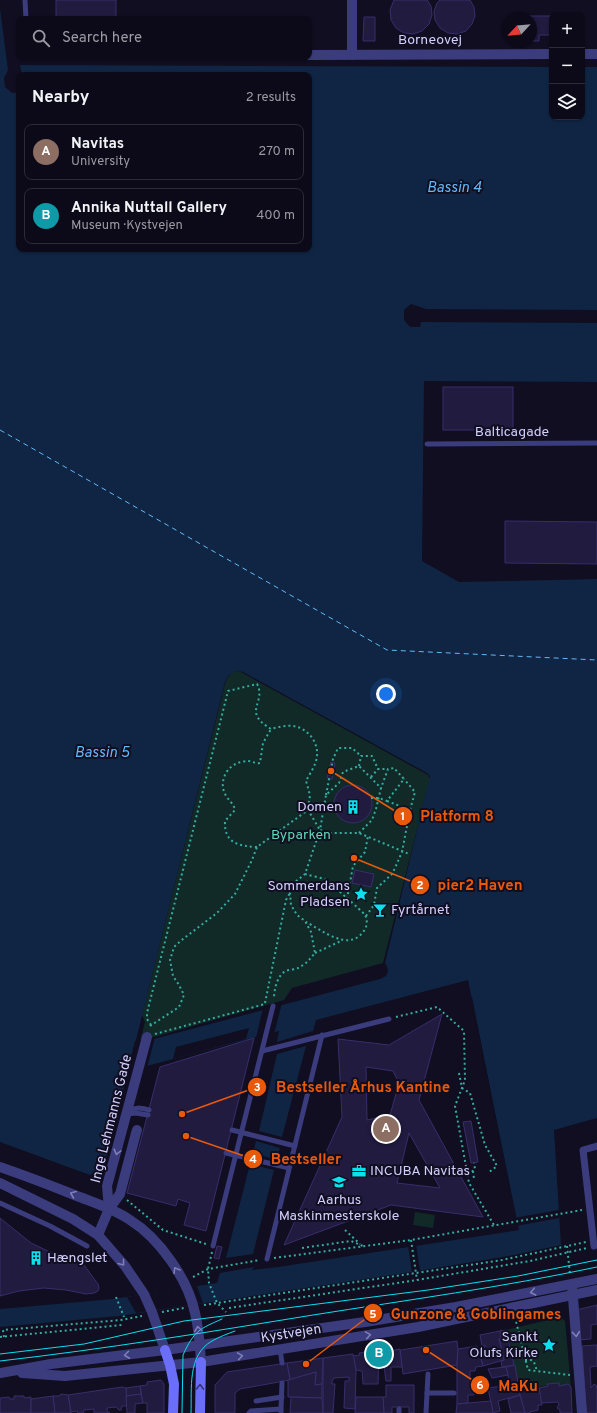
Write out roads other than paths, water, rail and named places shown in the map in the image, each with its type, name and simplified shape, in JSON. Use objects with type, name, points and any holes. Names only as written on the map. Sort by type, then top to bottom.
[{"type":"main road","points":[[165,1350],[174,1384],[173,1413]]},
{"type":"main road","points":[[200,1413],[201,1362]]},
{"type":"street","points":[[352,0],[352,55]]},
{"type":"street","name":"Borneovej","points":[[312,55],[549,54]]},
{"type":"street","points":[[585,54],[597,54]]},
{"type":"street","name":"Inge Lehmanns Gade","points":[[109,1208],[107,1186],[148,1036]]},
{"type":"street","name":"Inge Lehmanns Gade","points":[[98,1235],[109,1208],[120,1194],[136,1133],[140,1130]]},
{"type":"street","points":[[594,1243],[583,1150],[597,1146]]},
{"type":"street","points":[[0,1167],[109,1208],[131,1220],[154,1240],[173,1265],[193,1306],[200,1345],[201,1362]]},
{"type":"street","points":[[0,1183],[73,1219],[98,1235],[125,1266],[144,1294],[165,1350]]},
{"type":"street","name":"Kystvejen","points":[[5,1373],[50,1364],[165,1350],[365,1322],[456,1307],[597,1279]]},
{"type":"street","points":[[572,1285],[582,1413]]},
{"type":"street","name":"Kystvejen","points":[[5,1373],[65,1376],[201,1362],[418,1327],[597,1290]]},
{"type":"lane","points":[[25,0],[26,16]]},
{"type":"lane","name":"Balticagade","points":[[427,444],[597,443]]},
{"type":"lane","points":[[213,1246],[273,1006]]},
{"type":"lane","points":[[262,1051],[389,1019]]},
{"type":"lane","points":[[266,1259],[322,1035]]},
{"type":"lane","points":[[127,1114],[130,1110],[137,1107],[148,1112]]},
{"type":"lane","points":[[232,1130],[295,1146]]},
{"type":"lane","points":[[226,1152],[289,1168]]},
{"type":"lane","points":[[0,1203],[50,1226],[87,1246]]},
{"type":"lane","points":[[280,1349],[282,1363]]},
{"type":"lane","points":[[426,1413],[428,1374]]},
{"type":"lane","points":[[249,1413],[251,1411],[281,1411],[282,1382]]},
{"type":"lane","points":[[427,1393],[454,1393]]},
{"type":"lane","points":[[256,1401],[282,1397]]},
{"type":"water","points":[[0,8],[8,70],[4,78],[5,87],[12,93],[16,92],[16,252],[312,252],[312,72],[21,72],[20,65],[549,67],[549,120],[585,120],[585,67],[597,67],[597,310],[426,309],[411,304],[404,310],[404,320],[410,327],[420,327],[421,322],[597,323],[597,382],[424,381],[422,561],[459,582],[597,579],[597,1118],[554,1130],[561,1245],[514,1255],[412,1272],[119,1316],[0,1327],[0,1309],[113,1299],[217,1283],[220,1273],[254,1267],[252,1270],[519,1230],[468,980],[316,1020],[313,1031],[277,1042],[279,1031],[128,1071],[103,1169],[90,1175],[0,1142]],"holes":[[[237,671],[243,672],[430,776],[385,963],[388,973],[386,976],[380,979],[135,1044],[225,682],[229,675]]]},
{"type":"water","points":[[306,1046],[282,1137],[259,1131],[277,1054]]},
{"type":"water","points":[[256,1141],[280,1148],[276,1160],[253,1153]]},
{"type":"water","points":[[250,1164],[274,1170],[253,1254],[226,1258]]},
{"type":"tram line","points":[[0,1354],[84,1344],[184,1321],[428,1290],[518,1276],[597,1260]]},
{"type":"tram line","points":[[0,1361],[196,1334],[491,1287],[597,1267]]},
{"type":"tram line","points":[[182,1413],[183,1355],[190,1341],[202,1328],[222,1319]]},
{"type":"tram line","points":[[191,1413],[192,1373],[198,1355],[204,1347],[212,1341],[235,1331]]},
{"type":"place","name":"Platform 8","points":[[331,771]]},
{"type":"place","name":"Domen","points":[[353,807]]},
{"type":"place","name":"pier2 Haven","points":[[354,858]]},
{"type":"place","name":"Sommerdans Pladsen","points":[[361,894]]},
{"type":"place","name":"Fyrtårnet","points":[[380,910]]},
{"type":"place","name":"Bestseller Århus Kantine","points":[[182,1114]]},
{"type":"place","name":"Navitas","points":[[386,1129]]},
{"type":"place","name":"Bestseller","points":[[186,1136]]},
{"type":"place","name":"INCUBA Navitas","points":[[359,1171]]},
{"type":"place","name":"Aarhus Maskinmesterskole","points":[[339,1182]]},
{"type":"place","name":"Hængslet","points":[[36,1258]]},
{"type":"place","name":"Sankt Olufs Kirke","points":[[549,1345]]},
{"type":"place","name":"MaKu","points":[[426,1350]]},
{"type":"place","name":"Annika Nuttall Gallery","points":[[379,1354]]},
{"type":"place","name":"Gunzone & Goblingames","points":[[306,1364]]},
{"type":"water label","name":"Bassin 4","points":[[454,188]]},
{"type":"water label","name":"Bassin 5","points":[[102,753]]},
{"type":"park label","name":"Byparken","points":[[301,835]]}]
